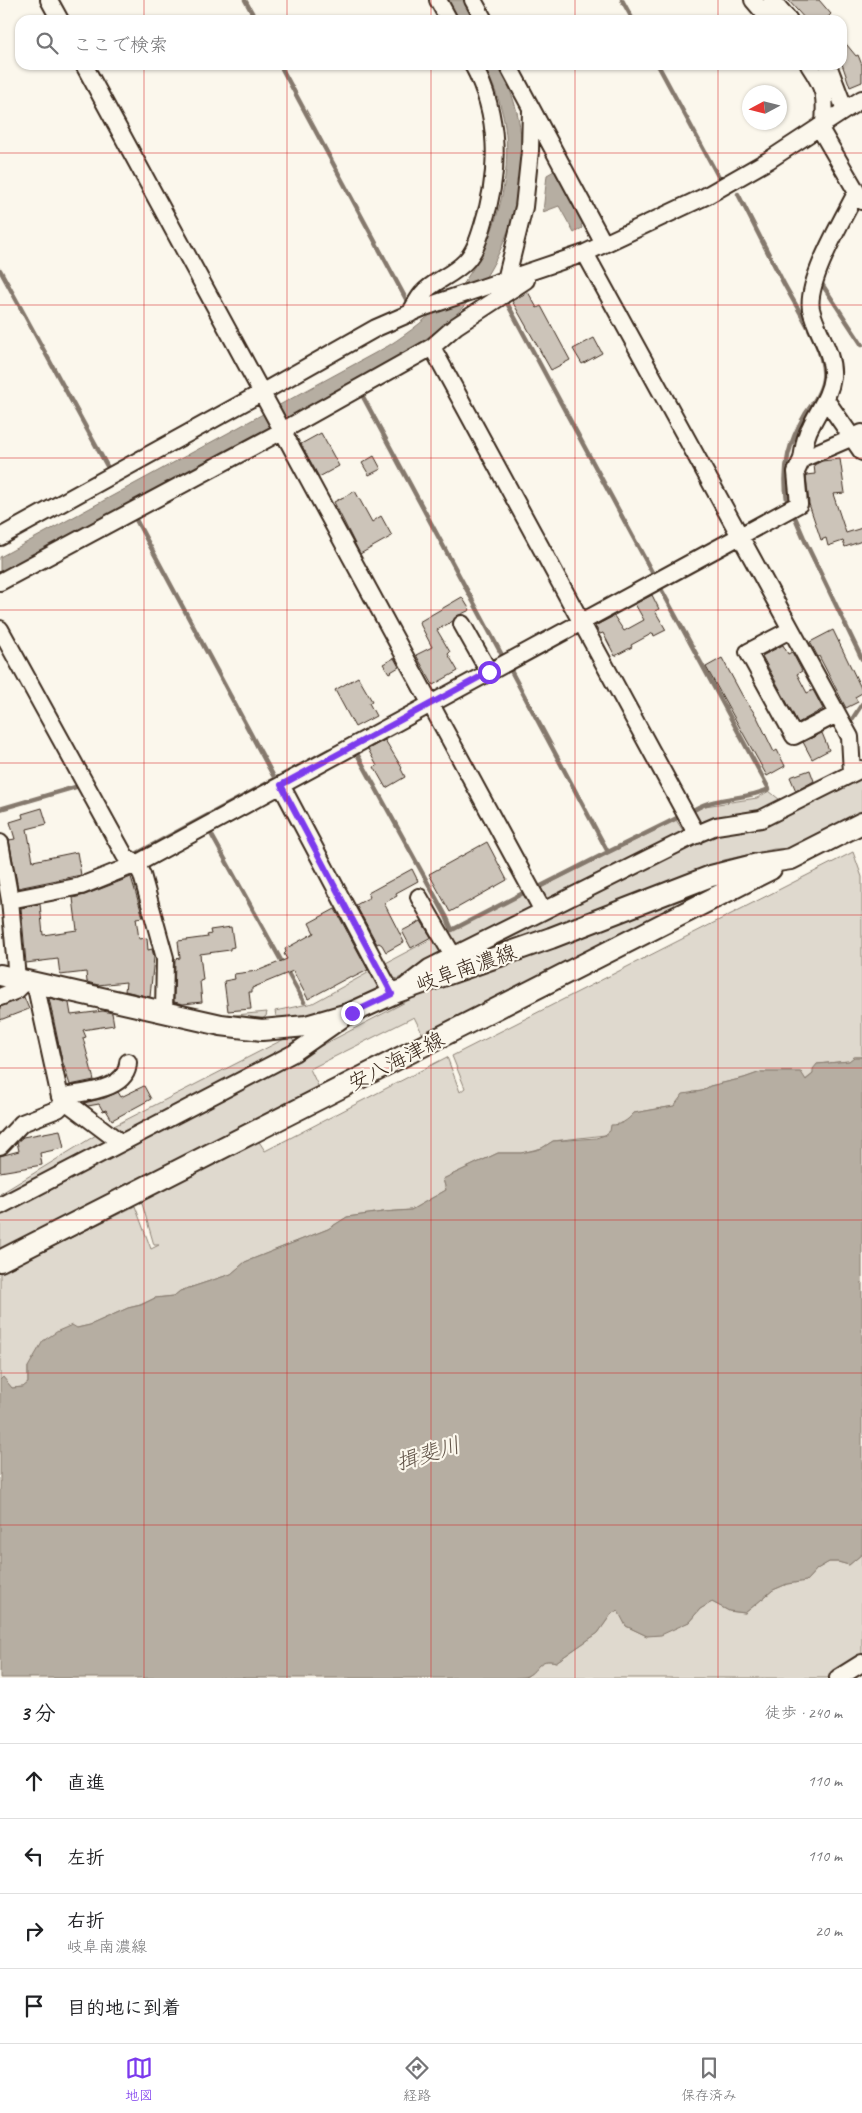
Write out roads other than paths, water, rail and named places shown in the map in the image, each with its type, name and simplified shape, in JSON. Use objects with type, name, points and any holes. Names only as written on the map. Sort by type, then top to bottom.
[{"type":"main road","name":"岐阜南濃線","points":[[19,979],[221,1025],[262,1030],[306,1026],[352,1013],[394,993],[551,938],[710,876],[758,864],[791,859],[862,823]]},
{"type":"main road","name":"安八海津線","points":[[0,1261],[791,859]]},
{"type":"street","points":[[49,0],[57,15]]},
{"type":"street","points":[[438,0],[446,15]]},
{"type":"street","points":[[473,0],[481,15]]},
{"type":"street","points":[[753,0],[766,15]]},
{"type":"street","points":[[772,0],[786,15]]},
{"type":"street","points":[[87,70],[543,911]]},
{"type":"street","points":[[416,311],[422,294],[466,262],[477,244],[489,207],[496,166],[494,132],[483,83],[476,70]]},
{"type":"street","points":[[511,70],[604,244]]},
{"type":"street","points":[[10,900],[81,886],[136,864],[799,504],[796,472],[802,459],[804,444],[810,426],[826,400],[832,375],[829,353],[811,307],[812,287],[859,197],[822,126],[826,98],[821,83],[812,70]]},
{"type":"street","points":[[830,70],[845,110]]},
{"type":"street","points":[[0,536],[264,397],[342,345],[376,328],[416,311],[490,285],[538,271],[585,253],[706,196],[769,160],[862,99]]},
{"type":"street","points":[[506,280],[524,207],[530,151],[531,108]]},
{"type":"street","points":[[281,785],[394,993],[429,968],[452,956],[697,835],[716,826],[761,819],[857,771],[850,737],[585,253]]},
{"type":"street","points":[[0,582],[432,347],[456,326],[538,271]]},
{"type":"street","points":[[432,347],[697,835]]},
{"type":"street","points":[[826,400],[857,435],[862,452]]},
{"type":"street","points":[[802,459],[857,435]]},
{"type":"street","points":[[462,624],[489,672]]},
{"type":"street","points":[[0,629],[125,856],[136,864],[142,875],[165,958],[164,1012]]},
{"type":"street","points":[[790,630],[748,652],[794,736],[837,714]]},
{"type":"street","points":[[0,844],[10,900],[19,979],[63,1099],[121,1143]]},
{"type":"street","points":[[419,896],[452,956]]},
{"type":"street","points":[[0,997],[17,990],[19,979]]},
{"type":"street","points":[[0,1206],[294,1053],[352,1013]]},
{"type":"street","points":[[0,1146],[22,1124],[58,1109],[63,1099],[113,1086],[123,1079],[128,1070],[128,1062]]},
{"type":"street","points":[[838,1678],[862,1662]]},
{"type":"water","points":[[448,0],[467,0],[475,15],[456,15]]},
{"type":"water","points":[[486,70],[502,70],[517,112],[521,139],[521,168],[518,196],[510,225],[486,277],[469,300],[445,325],[404,354],[0,574],[0,557],[388,346],[412,330],[461,286],[477,262],[488,240],[497,216],[503,191],[506,166],[506,140],[503,116],[495,89]]},
{"type":"water","points":[[554,171],[584,223],[581,225],[582,228],[574,233],[559,206],[543,212],[547,175]]},
{"type":"water","name":"揖斐川","points":[[854,1057],[862,1057],[862,1554],[849,1565],[829,1562],[817,1569],[806,1581],[787,1584],[773,1590],[745,1613],[729,1611],[712,1602],[700,1609],[689,1622],[661,1635],[647,1636],[626,1626],[618,1611],[612,1613],[598,1633],[556,1662],[546,1661],[524,1677],[0,1678],[0,1380],[3,1377],[12,1388],[23,1387],[28,1383],[28,1367],[43,1341],[58,1331],[72,1325],[77,1328],[90,1325],[155,1298],[174,1296],[180,1291],[231,1274],[245,1262],[328,1229],[347,1217],[411,1210],[446,1190],[443,1179],[498,1153],[521,1153],[536,1150],[553,1141],[596,1138],[610,1131],[611,1125],[624,1122],[634,1113],[674,1106],[683,1094],[702,1091],[710,1086],[761,1072],[801,1072],[806,1080],[813,1074],[813,1069],[817,1064],[849,1061]]},
{"type":"waterway","points":[[245,0],[253,15]]},
{"type":"waterway","points":[[622,0],[630,15]]},
{"type":"waterway","points":[[283,70],[406,299]]},
{"type":"waterway","points":[[661,70],[718,176]]},
{"type":"waterway","points":[[738,194],[816,343],[823,368],[823,379],[820,388],[791,444],[785,476],[787,500]]},
{"type":"waterway","points":[[0,270],[107,466]]},
{"type":"waterway","points":[[820,281],[862,345]]},
{"type":"waterway","points":[[507,303],[653,574]]},
{"type":"waterway","points":[[361,393],[503,657],[501,659]]},
{"type":"waterway","points":[[794,515],[862,659]]},
{"type":"waterway","points":[[134,516],[275,779]]},
{"type":"waterway","points":[[660,587],[769,789],[751,795],[713,802],[695,809]]},
{"type":"waterway","points":[[510,669],[608,852],[677,818]]},
{"type":"waterway","points":[[849,724],[862,704]]},
{"type":"waterway","points":[[134,855],[329,750]]},
{"type":"waterway","points":[[356,752],[452,930],[527,891]]},
{"type":"waterway","points":[[0,809],[79,786],[81,789]]},
{"type":"waterway","points":[[210,832],[304,1002]]},
{"type":"waterway","points":[[541,886],[608,852]]}]
